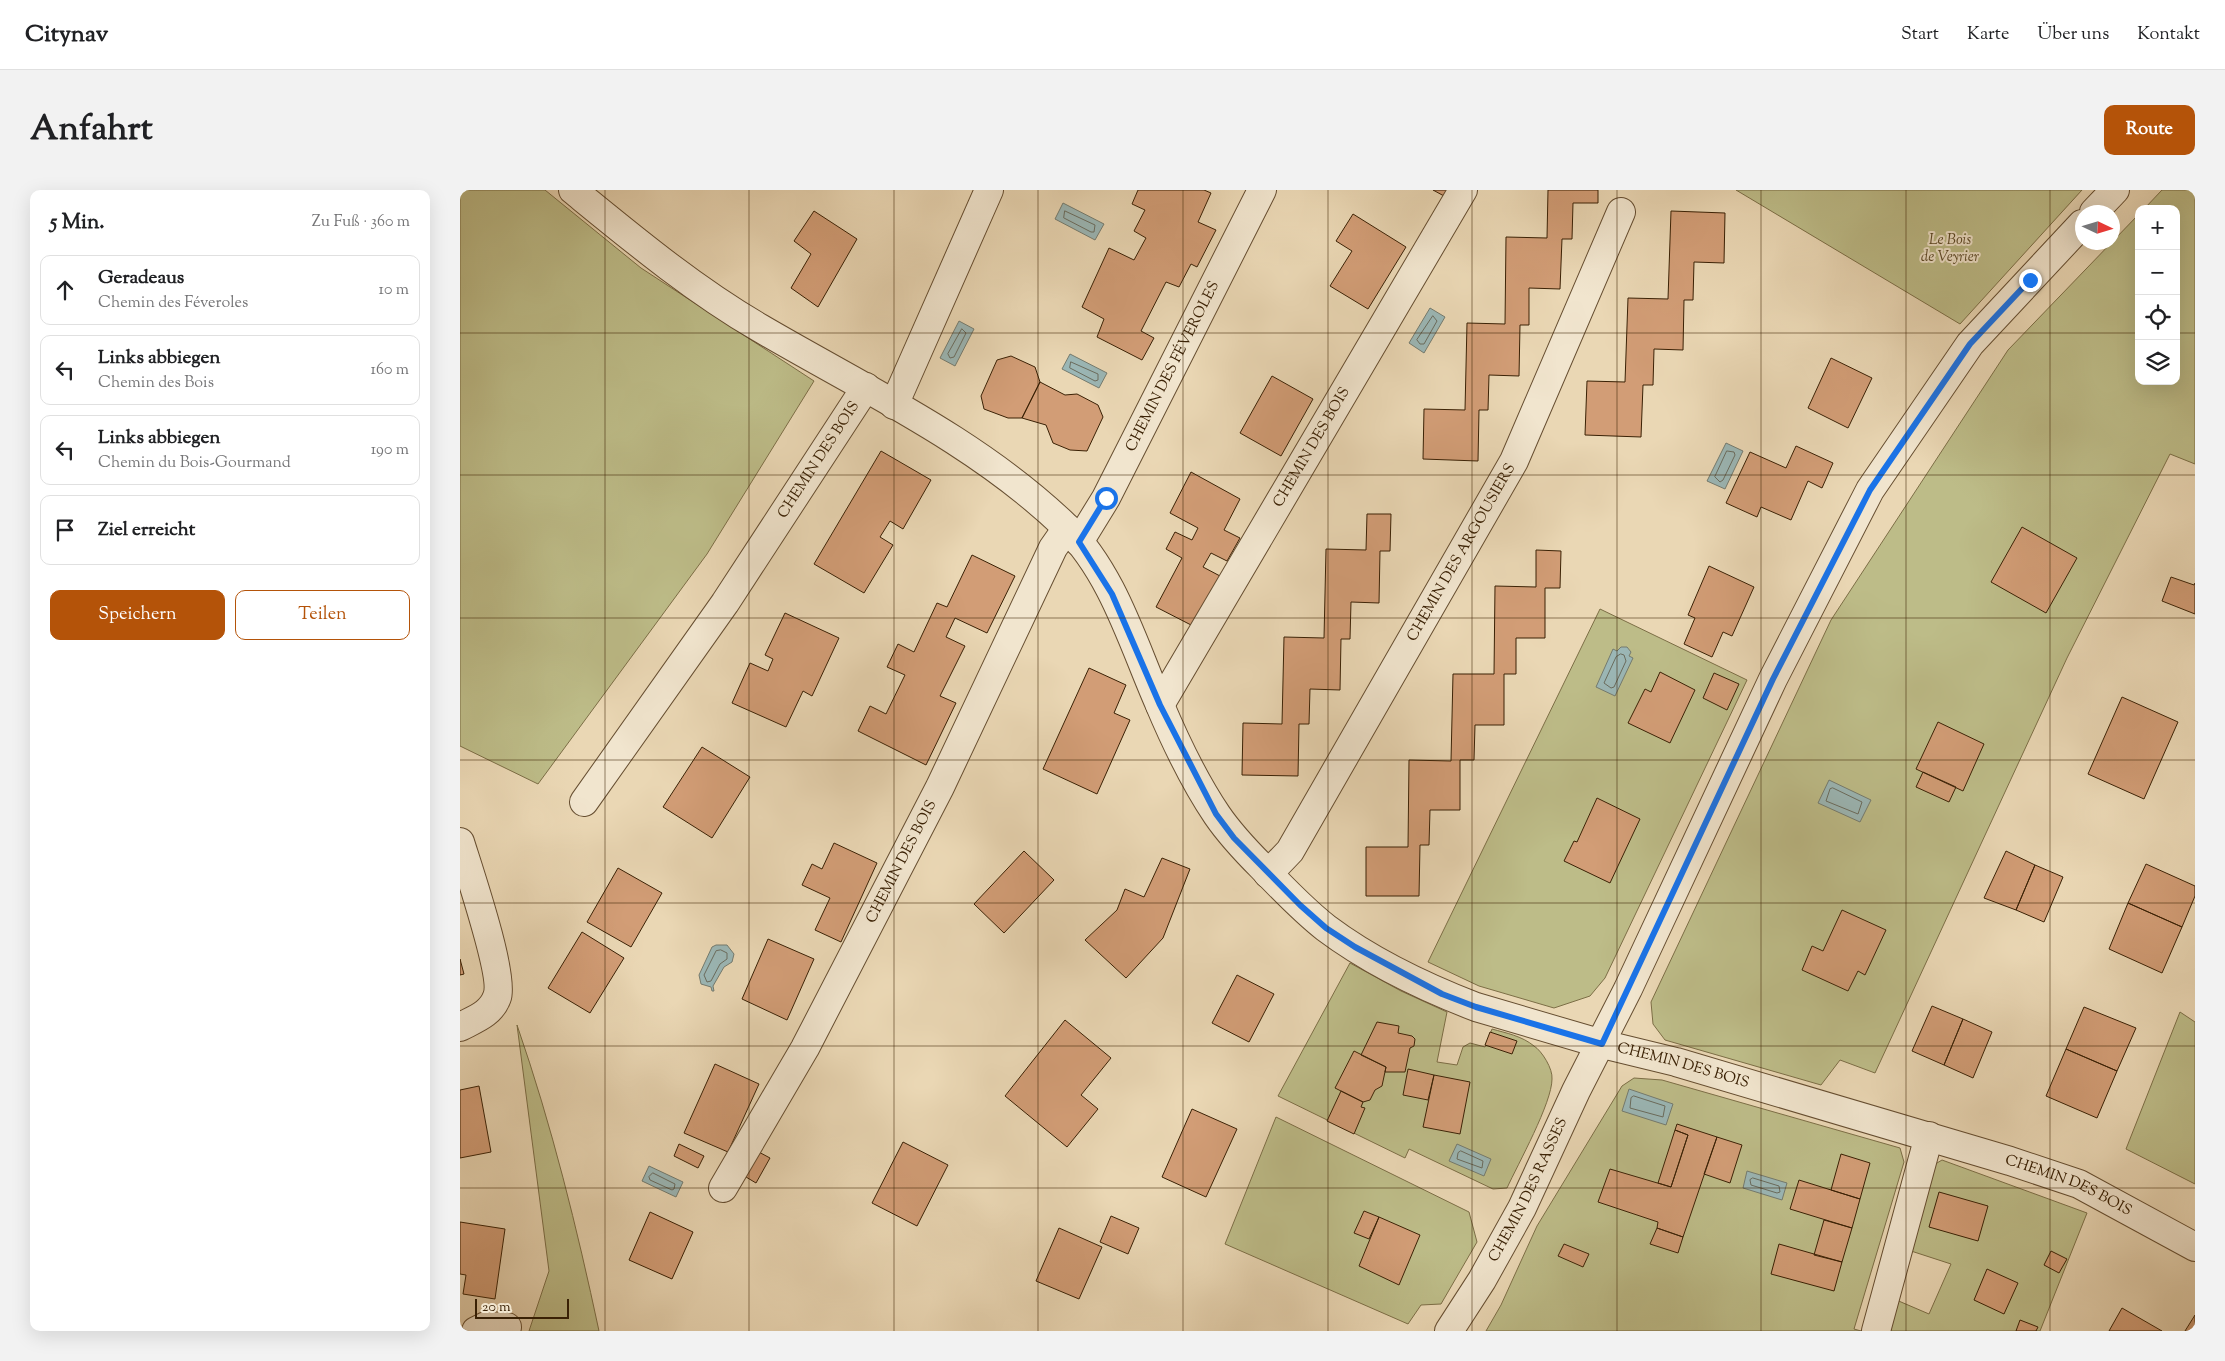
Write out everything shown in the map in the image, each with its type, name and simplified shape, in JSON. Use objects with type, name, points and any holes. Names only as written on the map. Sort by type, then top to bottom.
[{"type":"street","name":"CHEMIN DES BOIS","points":[[573,190],[653,256],[757,326],[866,387],[986,461],[1073,535],[1112,594],[1160,705],[1216,814],[1234,838],[1268,874],[1326,928],[1355,947],[1442,994],[1476,1007],[1602,1044],[1676,1062],[1929,1136],[2079,1184],[2195,1247]]},
{"type":"street","points":[[894,404],[989,190]]},
{"type":"street","name":"CHEMIN DES FÉVEROLES","points":[[1073,535],[1106,498],[1262,190]]},
{"type":"street","name":"CHEMIN DES BOIS","points":[[1160,705],[1463,190]]},
{"type":"street","points":[[2101,205],[2115,190]]},
{"type":"street","name":"CHEMIN DES ARGOUSIERS","points":[[1268,874],[1290,851],[1514,461],[1620,212]]},
{"type":"street","name":"CHEMIN DES RASSES","points":[[1449,1331],[1482,1280],[1522,1208],[1576,1091],[1602,1044],[1773,679],[1870,490],[1970,344],[2075,232]]},
{"type":"street","name":"CHEMIN DES BOIS","points":[[584,802],[725,603],[866,387]]},
{"type":"street","name":"CHEMIN DES BOIS","points":[[723,1188],[814,1031],[940,787],[1053,548],[1073,535]]},
{"type":"street","points":[[460,842],[492,947],[498,995],[489,1012],[460,1028]]},
{"type":"street","points":[[1876,1331],[1929,1136]]},
{"type":"street","points":[[476,1331],[486,1326],[508,1327]]},
{"type":"green space","points":[[460,190],[545,190],[641,268],[814,381],[707,554],[538,784],[460,746]]},
{"type":"green space","name":"Le Bois de Veyrier","points":[[1736,190],[2082,190],[1960,324]]},
{"type":"green space","points":[[2162,190],[2195,190],[2195,464],[2170,454],[2067,658],[1875,1073],[1840,1060],[1821,1085],[1665,1040],[1653,1024],[1651,1002],[1831,620],[2008,350],[2104,250],[2120,250],[2120,234],[2135,218],[2135,385],[2180,385],[2180,205],[2148,205]]},
{"type":"green space","points":[[1600,609],[1747,680],[1605,978],[1590,996],[1554,1008],[1479,986],[1428,962]]},
{"type":"green space","points":[[1350,963],[1401,991],[1447,1012],[1437,1062],[1457,1065],[1463,1047],[1470,1043],[1485,1047],[1492,1029],[1524,1040],[1537,1048],[1543,1056],[1549,1065],[1552,1075],[1551,1090],[1541,1118],[1507,1188],[1493,1189],[1409,1149],[1405,1158],[1278,1096]]},
{"type":"green space","points":[[2180,1012],[2195,1022],[2195,1184],[2126,1149]]},
{"type":"green space","points":[[517,1025],[563,1177],[599,1331],[529,1331],[549,1271]]},
{"type":"green space","points":[[1634,1078],[1662,1080],[1900,1148],[1904,1162],[1854,1329],[1861,1331],[1486,1331],[1501,1305],[1537,1226],[1622,1086]]},
{"type":"green space","points":[[1276,1117],[1469,1212],[1477,1242],[1441,1304],[1421,1305],[1408,1324],[1225,1244]]},
{"type":"green space","points":[[1942,1160],[2087,1213],[2040,1331],[1885,1331],[1894,1299],[1929,1314],[1951,1264],[1908,1250],[1932,1166]]},
{"type":"water","points":[[1063,203],[1104,224],[1095,240],[1055,219]]},
{"type":"water","points":[[1430,308],[1445,317],[1424,353],[1409,343]]},
{"type":"water","points":[[959,321],[974,329],[955,366],[940,358]]},
{"type":"water","points":[[1070,354],[1107,373],[1099,388],[1062,369]]},
{"type":"water","points":[[1726,443],[1743,451],[1725,489],[1707,481]]},
{"type":"water","points":[[1621,647],[1627,647],[1631,652],[1629,656],[1633,658],[1615,696],[1596,687],[1613,649],[1617,651]]},
{"type":"water","points":[[1829,780],[1871,800],[1860,822],[1818,803]]},
{"type":"water","points":[[727,945],[734,954],[732,962],[724,967],[713,986],[714,991],[712,991],[711,987],[701,984],[699,975],[712,947]]},
{"type":"water","points":[[1629,1089],[1673,1104],[1666,1125],[1622,1111]]},
{"type":"water","points":[[1457,1144],[1491,1159],[1484,1176],[1449,1161]]},
{"type":"water","points":[[649,1166],[683,1182],[676,1197],[642,1181]]},
{"type":"water","points":[[1747,1171],[1787,1183],[1782,1200],[1743,1188]]},
{"type":"building","points":[[1138,190],[1204,190],[1211,193],[1198,222],[1216,230],[1197,267],[1191,264],[1179,287],[1166,282],[1141,331],[1154,338],[1142,360],[1097,337],[1104,319],[1082,307],[1109,248],[1134,260],[1146,238],[1134,231],[1145,210],[1132,204]]},
{"type":"building","points":[[1433,190],[1448,190],[1444,196]]},
{"type":"building","points":[[1548,190],[1598,190],[1598,203],[1573,203],[1572,239],[1562,239],[1560,289],[1529,288],[1529,325],[1520,325],[1519,376],[1489,375],[1488,410],[1479,410],[1478,461],[1423,459],[1424,409],[1465,410],[1467,323],[1505,324],[1506,237],[1547,238]]},
{"type":"building","points":[[814,211],[857,239],[818,307],[791,288],[811,254],[794,241]]},
{"type":"building","points":[[1671,211],[1725,213],[1724,263],[1694,262],[1693,300],[1684,300],[1683,350],[1654,349],[1653,385],[1643,385],[1641,437],[1585,435],[1587,381],[1625,382],[1628,298],[1668,299]]},
{"type":"building","points":[[1353,214],[1406,247],[1368,309],[1330,286],[1352,251],[1336,241]]},
{"type":"building","points":[[1011,356],[1035,367],[1040,382],[1022,418],[1008,418],[984,409],[981,396],[997,360]]},
{"type":"building","points":[[1831,358],[1872,378],[1848,428],[1808,408]]},
{"type":"building","points":[[1272,376],[1313,399],[1281,456],[1240,433]]},
{"type":"building","points":[[1040,382],[1065,395],[1077,394],[1098,405],[1103,417],[1087,451],[1070,450],[1053,443],[1046,425],[1022,418]]},
{"type":"building","points":[[1796,446],[1833,463],[1822,488],[1808,481],[1791,520],[1761,507],[1757,517],[1726,503],[1750,452],[1786,468]]},
{"type":"building","points":[[881,451],[931,480],[903,529],[890,521],[880,537],[893,545],[864,593],[814,564]]},
{"type":"building","points":[[1191,472],[1240,499],[1224,530],[1240,538],[1227,561],[1211,553],[1203,567],[1220,576],[1193,626],[1156,607],[1182,558],[1166,549],[1175,532],[1192,540],[1198,528],[1170,513]]},
{"type":"building","points":[[1367,514],[1391,514],[1390,551],[1380,551],[1379,603],[1351,602],[1350,639],[1341,639],[1340,690],[1310,689],[1309,724],[1299,724],[1298,776],[1242,775],[1243,723],[1282,724],[1284,637],[1324,638],[1326,549],[1366,550]]},
{"type":"building","points":[[2022,527],[2077,558],[2046,613],[1991,582]]},
{"type":"building","points":[[1536,550],[1561,551],[1560,588],[1545,588],[1545,638],[1516,638],[1516,674],[1504,674],[1504,725],[1475,725],[1474,760],[1460,760],[1460,810],[1430,810],[1429,845],[1420,845],[1419,896],[1366,896],[1366,847],[1408,847],[1409,760],[1451,761],[1453,674],[1494,674],[1495,586],[1536,587]]},
{"type":"building","points":[[972,555],[1015,576],[987,633],[955,618],[946,637],[965,646],[940,696],[956,703],[926,765],[858,731],[870,706],[886,714],[905,675],[887,667],[898,644],[914,652],[937,603],[947,607]]},
{"type":"building","points":[[1709,566],[1754,587],[1732,636],[1723,632],[1712,657],[1684,644],[1695,618],[1688,615]]},
{"type":"building","points":[[2171,577],[2194,585],[2195,583],[2195,614],[2162,601]]},
{"type":"building","points":[[785,613],[839,638],[812,696],[803,691],[786,727],[732,703],[750,663],[768,671],[773,659],[765,655]]},
{"type":"building","points":[[1089,668],[1126,685],[1114,713],[1130,720],[1097,794],[1043,769]]},
{"type":"building","points":[[1660,672],[1695,690],[1670,743],[1628,723],[1645,689],[1651,692]]},
{"type":"building","points":[[1714,673],[1739,684],[1727,710],[1703,698]]},
{"type":"building","points":[[2122,697],[2178,722],[2144,799],[2088,774]]},
{"type":"building","points":[[1938,722],[1984,744],[1963,791],[1916,769]]},
{"type":"building","points":[[702,747],[750,777],[712,838],[663,807]]},
{"type":"building","points":[[1923,772],[1956,787],[1949,802],[1916,787]]},
{"type":"building","points":[[1597,798],[1640,819],[1610,883],[1564,861],[1574,841],[1577,842]]},
{"type":"building","points":[[834,843],[877,863],[841,942],[815,930],[830,898],[802,885],[812,864],[822,869]]},
{"type":"building","points":[[1024,851],[1054,880],[1004,933],[974,904]]},
{"type":"building","points":[[2006,851],[2035,865],[2016,910],[1984,898]]},
{"type":"building","points":[[1162,858],[1190,869],[1163,938],[1126,978],[1085,940],[1117,910],[1125,889],[1144,897]]},
{"type":"building","points":[[2146,864],[2195,886],[2195,896],[2182,927],[2128,903]]},
{"type":"building","points":[[2035,865],[2063,877],[2044,922],[2016,910]]},
{"type":"building","points":[[618,868],[662,893],[631,947],[587,922]]},
{"type":"building","points":[[2128,903],[2182,927],[2162,973],[2109,949]]},
{"type":"building","points":[[1842,910],[1886,930],[1865,975],[1858,971],[1848,991],[1802,970],[1812,946],[1823,951]]},
{"type":"building","points":[[582,932],[624,958],[590,1013],[548,988]]},
{"type":"building","points":[[768,939],[814,959],[787,1020],[742,999]]},
{"type":"building","points":[[460,959],[464,974],[460,975]]},
{"type":"building","points":[[1237,975],[1274,994],[1249,1042],[1212,1023]]},
{"type":"building","points":[[1932,1006],[1963,1019],[1944,1065],[1912,1051]]},
{"type":"building","points":[[2084,1007],[2136,1028],[2117,1071],[2066,1049]]},
{"type":"building","points":[[1963,1019],[1992,1032],[1973,1078],[1944,1065]]},
{"type":"building","points":[[1065,1020],[1111,1058],[1081,1095],[1098,1109],[1067,1147],[1005,1096]]},
{"type":"building","points":[[1377,1022],[1399,1026],[1398,1033],[1412,1036],[1415,1039],[1414,1046],[1410,1048],[1405,1072],[1385,1072],[1386,1067],[1361,1055]]},
{"type":"building","points":[[1490,1032],[1517,1041],[1512,1054],[1485,1045]]},
{"type":"building","points":[[2066,1049],[2117,1071],[2097,1118],[2046,1096]]},
{"type":"building","points":[[1354,1051],[1386,1067],[1382,1086],[1375,1090],[1370,1100],[1363,1102],[1335,1088]]},
{"type":"building","points":[[715,1064],[759,1084],[728,1152],[684,1133]]},
{"type":"building","points":[[1408,1069],[1434,1075],[1428,1100],[1403,1095]]},
{"type":"building","points":[[1434,1075],[1470,1082],[1460,1134],[1423,1127]]},
{"type":"building","points":[[479,1086],[491,1152],[460,1158],[460,1090]]},
{"type":"building","points":[[1341,1091],[1363,1102],[1361,1107],[1365,1108],[1354,1134],[1327,1121]]},
{"type":"building","points":[[1192,1109],[1237,1129],[1206,1197],[1162,1177]]},
{"type":"building","points":[[1677,1124],[1717,1137],[1683,1237],[1657,1228],[1658,1222],[1598,1202],[1610,1169],[1671,1187],[1688,1135],[1675,1130]]},
{"type":"building","points":[[1675,1130],[1688,1135],[1671,1187],[1658,1183]]},
{"type":"building","points":[[1717,1137],[1742,1145],[1730,1183],[1704,1174]]},
{"type":"building","points":[[903,1142],[948,1165],[917,1226],[872,1203]]},
{"type":"building","points":[[679,1144],[704,1156],[698,1168],[674,1156]]},
{"type":"building","points":[[755,1150],[770,1158],[756,1183],[741,1174]]},
{"type":"building","points":[[1841,1154],[1870,1163],[1860,1199],[1831,1190]]},
{"type":"building","points":[[1799,1180],[1860,1199],[1852,1228],[1790,1209]]},
{"type":"building","points":[[1939,1192],[1988,1206],[1978,1241],[1929,1227]]},
{"type":"building","points":[[1364,1211],[1379,1217],[1369,1239],[1354,1233]]},
{"type":"building","points":[[650,1212],[693,1232],[672,1279],[629,1260]]},
{"type":"building","points":[[1111,1216],[1139,1228],[1128,1254],[1100,1242]]},
{"type":"building","points":[[1379,1217],[1420,1235],[1399,1285],[1359,1266]]},
{"type":"building","points":[[1824,1220],[1852,1228],[1842,1262],[1814,1255]]},
{"type":"building","points":[[460,1222],[505,1229],[495,1299],[463,1294],[466,1275],[460,1274]]},
{"type":"building","points":[[1059,1228],[1102,1247],[1079,1299],[1036,1281]]},
{"type":"building","points":[[1657,1228],[1683,1237],[1678,1253],[1650,1244]]},
{"type":"building","points":[[1564,1244],[1589,1254],[1583,1267],[1558,1256]]},
{"type":"building","points":[[1779,1244],[1842,1262],[1834,1291],[1771,1274]]},
{"type":"building","points":[[2051,1251],[2067,1259],[2059,1273],[2044,1265]]},
{"type":"building","points":[[1987,1269],[2018,1283],[2004,1314],[1974,1300]]},
{"type":"building","points":[[2122,1308],[2162,1331],[2109,1331]]},
{"type":"building","points":[[2195,1315],[2195,1331],[2185,1331]]},
{"type":"building","points":[[2020,1320],[2038,1327],[2036,1331],[2016,1331]]},
{"type":"route","points":[[1106,498],[1079,542],[1112,594],[1160,705],[1200,787],[1216,814],[1234,838],[1300,905],[1326,928],[1355,947],[1442,994],[1476,1007],[1602,1044],[1773,679],[1870,490],[1970,344],[2030,280]]}]
